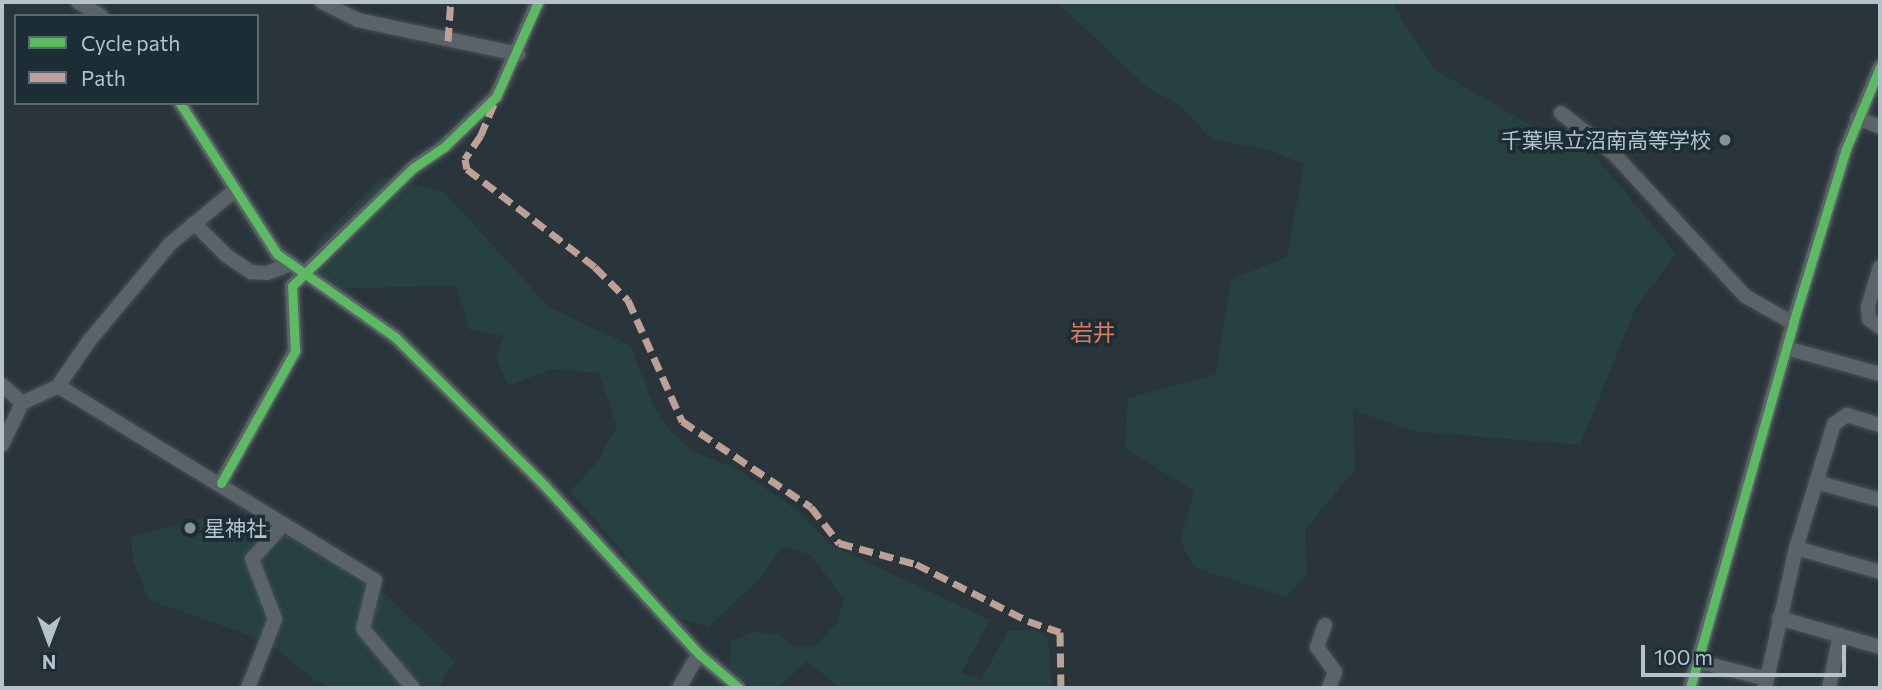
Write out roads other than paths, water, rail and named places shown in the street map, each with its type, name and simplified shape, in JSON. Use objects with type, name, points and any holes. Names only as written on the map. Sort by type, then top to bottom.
[{"type":"street","points":[[78,2],[98,14]]},
{"type":"street","points":[[322,2],[358,20],[518,54]]},
{"type":"street","points":[[220,483],[295,351],[290,300],[292,286],[413,168],[483,111],[496,97],[518,54],[538,2]]},
{"type":"street","points":[[1690,688],[1700,662],[1721,570],[1793,323],[1857,118],[1880,67]]},
{"type":"street","points":[[181,105],[260,233],[288,265],[395,337],[544,485],[699,654],[739,688]]},
{"type":"street","points":[[1562,113],[1615,154],[1745,296],[1793,323]]},
{"type":"street","points":[[1857,118],[1880,127]]},
{"type":"street","points":[[2,445],[22,403],[58,386],[152,266],[194,223],[235,190]]},
{"type":"street","points":[[194,223],[227,256],[251,272],[267,273],[288,265]]},
{"type":"street","points":[[1880,267],[1868,306],[1868,318],[1880,327]]},
{"type":"street","points":[[1786,348],[1880,374]]},
{"type":"street","points":[[2,385],[22,403]]},
{"type":"street","points":[[58,386],[167,456],[220,483],[375,580],[363,629],[413,688]]},
{"type":"street","points":[[1700,662],[1766,684],[1796,548],[1838,418],[1847,415],[1880,425]]},
{"type":"street","points":[[1816,482],[1880,500]]},
{"type":"street","points":[[248,688],[275,619],[252,559],[284,524]]},
{"type":"street","points":[[1796,548],[1880,572]]},
{"type":"street","points":[[1779,618],[1880,647]]},
{"type":"street","points":[[1325,625],[1317,646],[1335,669],[1329,688]]},
{"type":"street","points":[[1829,688],[1840,635]]},
{"type":"street","points":[[679,688],[699,654]]},
{"type":"place","name":"千葉県立沼南高等学校","points":[[1725,140]]},
{"type":"place","name":"星神社","points":[[190,528]]},
{"type":"district","name":"岩井","points":[[1093,332]]}]
